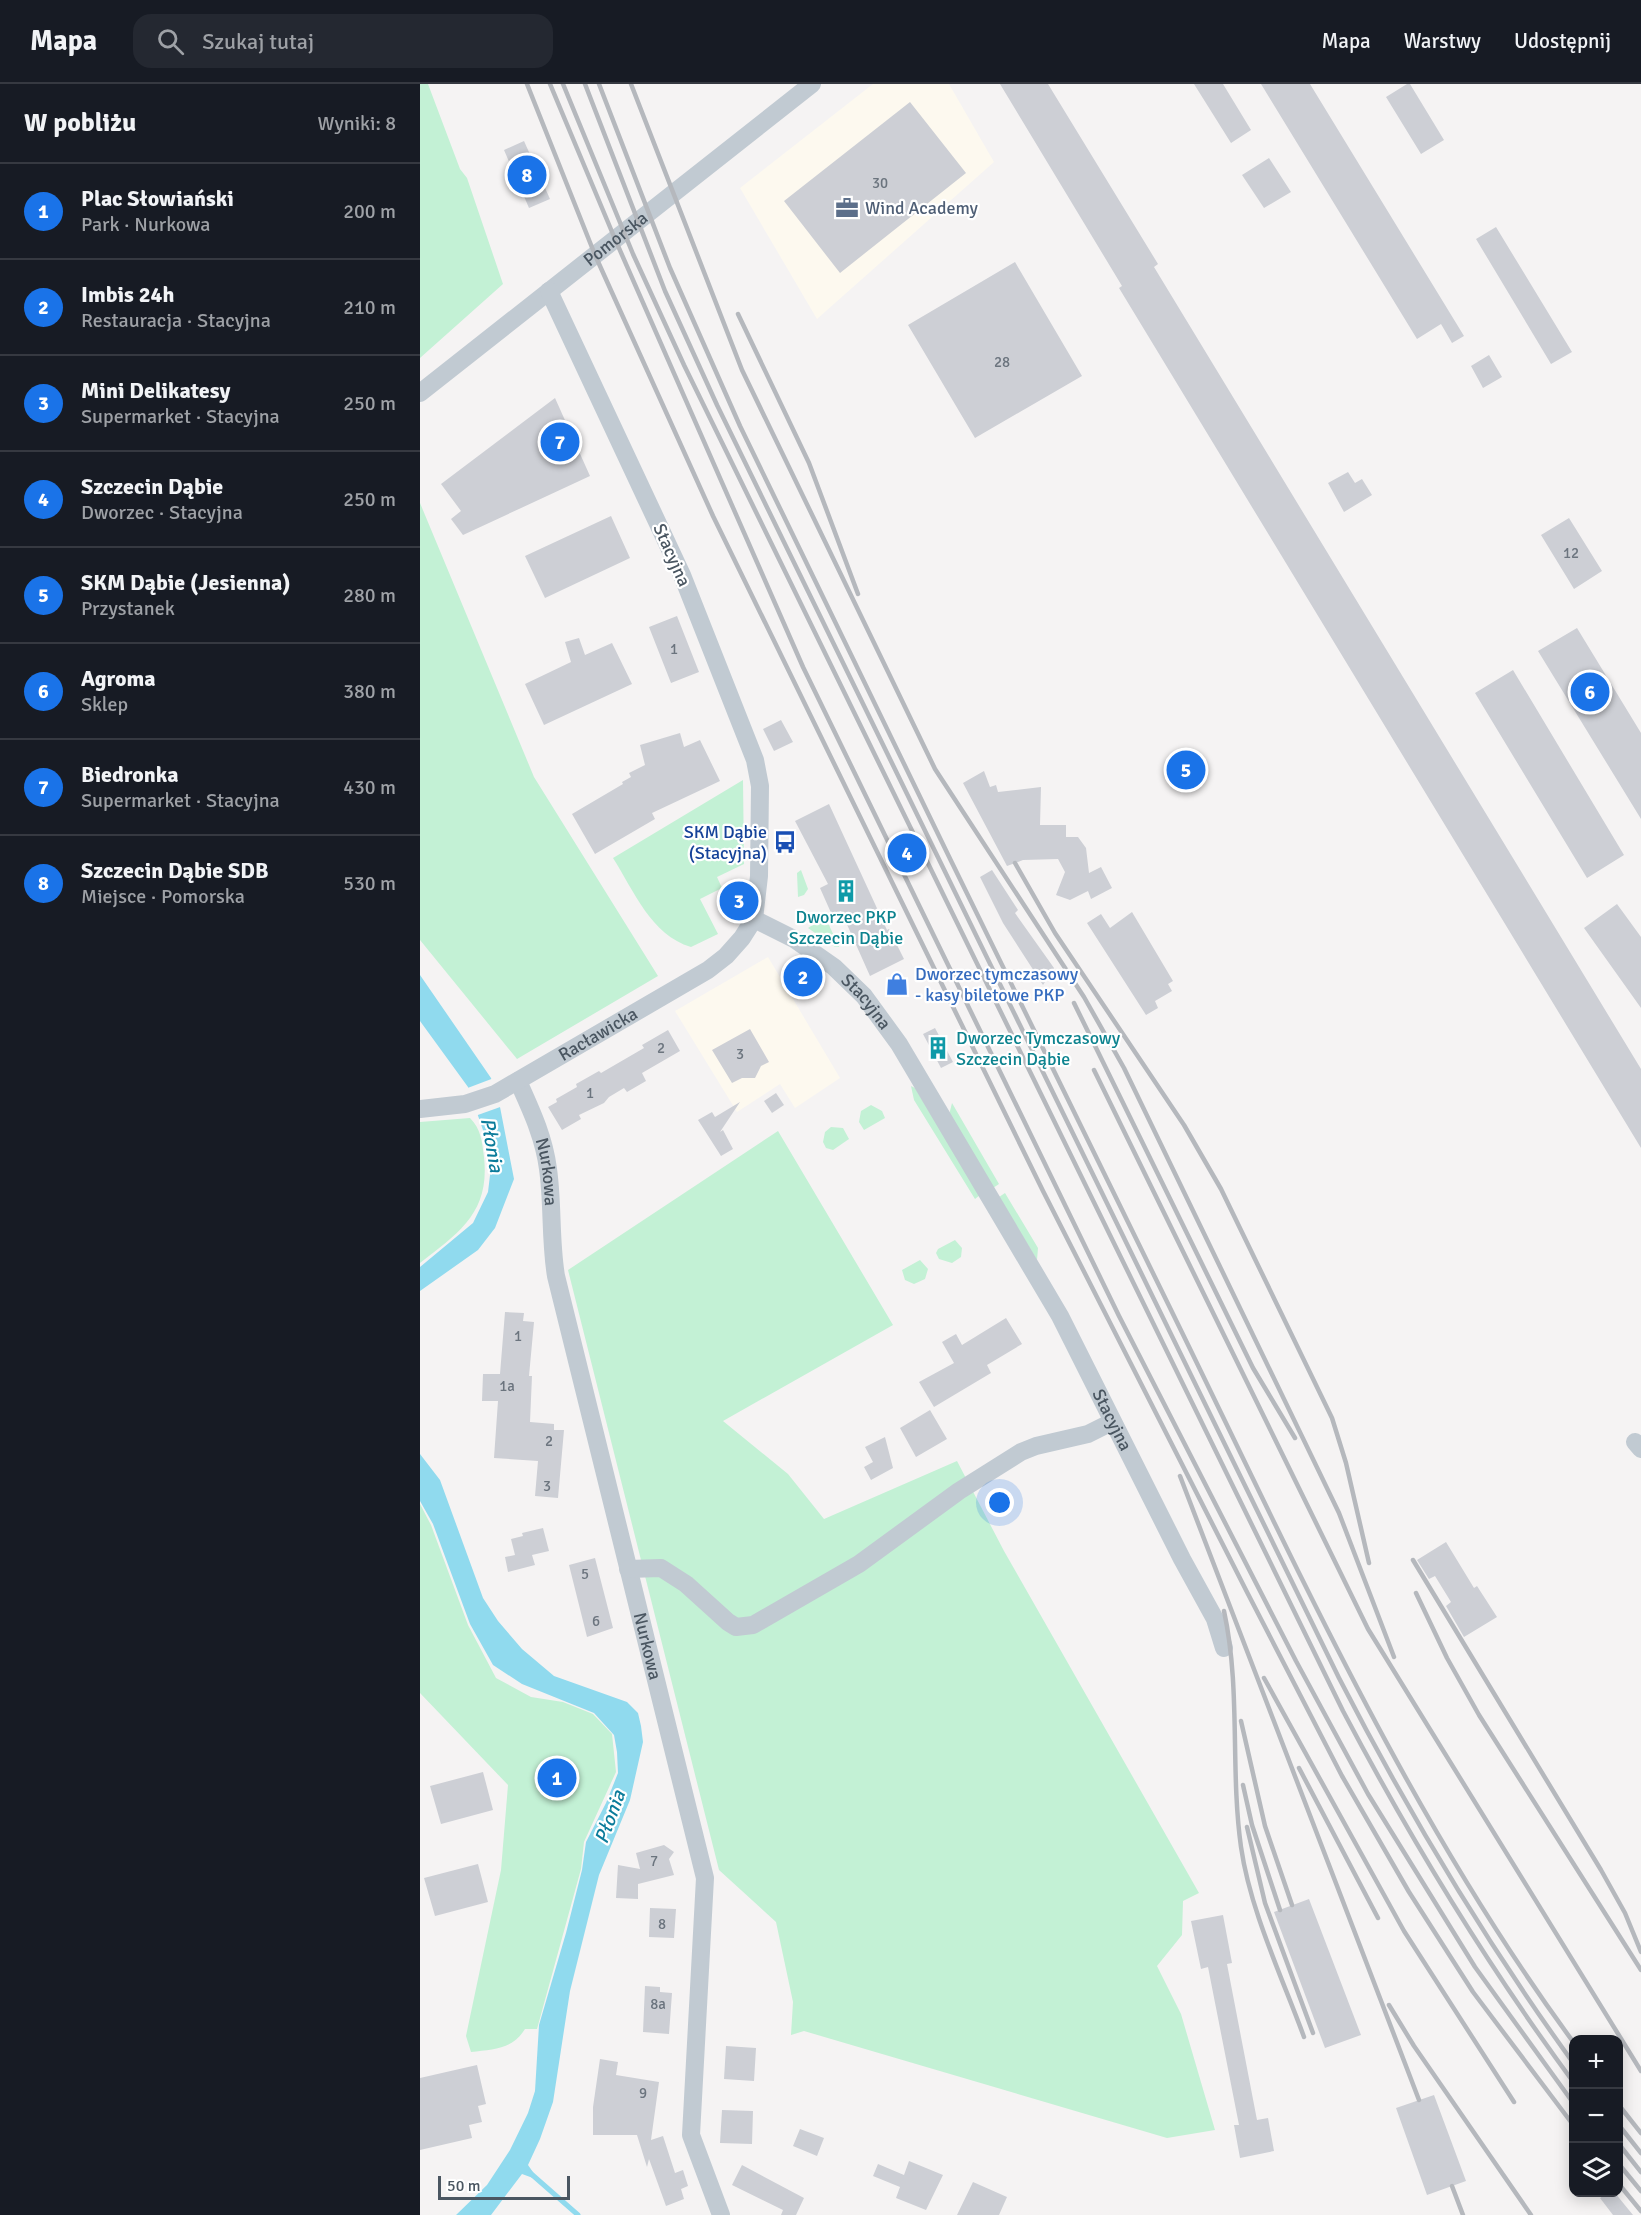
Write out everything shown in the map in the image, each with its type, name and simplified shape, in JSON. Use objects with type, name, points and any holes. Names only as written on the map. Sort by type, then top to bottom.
[{"type":"street","name":"Pomorska","points":[[420,393],[812,84]]},
{"type":"street","name":"Stacyjna","points":[[549,291],[682,575],[755,760],[759,786],[760,846],[754,919],[785,934],[834,967],[860,991],[886,1024],[1055,1306],[1182,1559],[1215,1619],[1224,1648]]},
{"type":"street","name":"Racławicka","points":[[420,1109],[467,1103],[510,1085],[716,965],[734,948],[754,919]]},
{"type":"street","name":"Nurkowa","points":[[510,1085],[536,1120],[544,1148],[549,1176],[556,1276],[705,1878],[691,2134],[721,2215]]},
{"type":"street","points":[[628,1569],[661,1568],[686,1584],[736,1627],[753,1625],[859,1564],[959,1491],[1015,1456],[1036,1446],[1088,1434],[1112,1422]]},
{"type":"shaded area","name":"Wind Academy","points":[[873,84],[949,84],[994,162],[817,319],[740,188]]},
{"type":"shaded area","points":[[768,957],[840,1078],[795,1108],[780,1084],[737,1112],[675,1011]]},
{"type":"green space","points":[[420,84],[428,84],[460,169],[467,178],[503,284],[420,358]]},
{"type":"green space","points":[[420,503],[534,777],[658,976],[517,1059],[420,940]]},
{"type":"green space","points":[[743,780],[744,864],[717,877],[722,888],[700,899],[718,934],[691,947],[665,933],[654,922],[613,858]]},
{"type":"green space","points":[[801,870],[808,889],[804,895],[798,897],[797,873]]},
{"type":"green space","points":[[819,921],[829,925],[839,947],[835,947],[808,928]]},
{"type":"green space","points":[[911,1086],[915,1088],[980,1195],[975,1199],[914,1100]]},
{"type":"green space","points":[[952,1103],[999,1184],[993,1188],[949,1115]]},
{"type":"green space","points":[[871,1105],[882,1111],[885,1118],[864,1130],[859,1122],[861,1111]]},
{"type":"green space","points":[[470,1118],[479,1131],[484,1157],[485,1176],[477,1207],[448,1241],[420,1263],[420,1122]]},
{"type":"green space","points":[[831,1127],[843,1128],[849,1139],[833,1150],[826,1148],[823,1142],[825,1132]]},
{"type":"green space","points":[[778,1131],[893,1325],[723,1421],[788,1474],[824,1519],[957,1461],[1004,1551],[1199,1893],[1183,1901],[1182,1935],[1157,1966],[1181,2014],[1215,2130],[1167,2138],[804,2031],[791,2035],[793,2002],[776,1922],[719,1870],[568,1270]]},
{"type":"green space","points":[[1005,1193],[1038,1248],[1037,1260],[999,1197]]},
{"type":"green space","points":[[955,1240],[962,1248],[961,1257],[952,1263],[939,1259],[936,1253],[938,1249]]},
{"type":"green space","points":[[920,1260],[928,1269],[925,1279],[914,1284],[905,1280],[902,1270]]},
{"type":"green space","points":[[420,1504],[431,1525],[468,1625],[496,1678],[531,1697],[563,1702],[593,1714],[612,1734],[616,1772],[584,1842],[581,1869],[537,2029],[525,2029],[508,2045],[471,2052],[466,2036],[501,1870],[508,1785],[420,1693]]},
{"type":"water","name":"Płonia","points":[[420,975],[491,1078],[500,1107],[514,1179],[495,1228],[478,1250],[420,1291],[420,1267],[473,1223],[488,1192],[491,1167],[483,1130],[468,1087],[420,1021]]},
{"type":"water","name":"Płonia","points":[[420,1454],[440,1480],[483,1598],[498,1621],[522,1649],[554,1676],[627,1702],[638,1713],[643,1742],[630,1800],[599,1875],[570,1991],[553,2102],[528,2165],[535,2175],[533,2178],[522,2174],[491,2215],[456,2215],[487,2185],[510,2150],[528,2113],[535,2091],[539,2025],[566,1933],[582,1870],[586,1842],[618,1773],[617,1752],[614,1735],[594,1713],[522,1684],[493,1665],[470,1624],[433,1524],[420,1501]]},
{"type":"pier","points":[[494,1078],[503,1106],[475,1116],[465,1089]]},
{"type":"building","points":[[1000,84],[1048,84],[1158,264],[1154,267],[1641,1069],[1641,1148],[1119,288],[1122,286]]},
{"type":"building","points":[[1194,84],[1223,84],[1251,130],[1231,143]]},
{"type":"building","points":[[1261,84],[1310,84],[1464,336],[1452,343],[1441,324],[1417,339]]},
{"type":"building","points":[[1410,84],[1444,140],[1421,154],[1386,97]]},
{"type":"building","points":[[910,102],[966,173],[840,273],[784,201]]},
{"type":"building","points":[[524,141],[550,199],[529,208],[504,150]]},
{"type":"building","points":[[1269,158],[1291,192],[1264,208],[1242,175]]},
{"type":"building","points":[[1496,227],[1572,352],[1551,364],[1476,239]]},
{"type":"building","points":[[1015,262],[1082,376],[975,438],[908,325]]},
{"type":"building","points":[[1489,355],[1502,377],[1483,388],[1471,366]]},
{"type":"building","points":[[555,398],[590,476],[463,535],[451,519],[461,511],[441,484]]},
{"type":"building","points":[[1348,472],[1355,483],[1362,479],[1372,495],[1344,512],[1328,483]]},
{"type":"building","points":[[611,516],[630,558],[545,598],[525,556]]},
{"type":"building","points":[[1569,518],[1602,571],[1574,589],[1541,535]]},
{"type":"building","points":[[677,616],[699,672],[671,683],[649,627]]},
{"type":"building","points":[[1577,628],[1641,733],[1641,819],[1538,651]]},
{"type":"building","points":[[579,638],[585,655],[612,643],[632,684],[544,725],[525,684],[571,662],[565,642]]},
{"type":"building","points":[[1513,670],[1624,855],[1587,878],[1475,693]]},
{"type":"building","points":[[781,720],[793,742],[774,751],[763,729]]},
{"type":"building","points":[[680,733],[684,747],[700,740],[720,781],[652,813],[655,819],[595,854],[572,814],[623,784],[622,782],[631,777],[629,773],[645,765],[640,745]]},
{"type":"building","points":[[984,771],[990,787],[996,785],[998,792],[1041,787],[1040,825],[1066,825],[1066,837],[1078,837],[1086,848],[1089,873],[1101,867],[1112,888],[1091,899],[1088,891],[1070,900],[1056,895],[1065,872],[1058,859],[1023,860],[1007,866],[963,783]]},
{"type":"building","name":"Dworzec PKP Szczecin Dąbie","points":[[829,804],[887,930],[889,929],[904,959],[870,976],[841,911],[832,915],[820,888],[828,884],[795,821]]},
{"type":"building","points":[[992,870],[1018,910],[1015,913],[1054,968],[1043,985],[1003,923],[980,877]]},
{"type":"building","points":[[1617,904],[1641,937],[1641,1008],[1584,928]]},
{"type":"building","points":[[1132,912],[1173,981],[1168,984],[1172,991],[1155,1001],[1158,1008],[1146,1015],[1087,923],[1101,914],[1110,928]]},
{"type":"building","name":"Dworzec Tymczasowy Szczecin Dąbie","points":[[935,1028],[953,1062],[941,1068],[923,1034]]},
{"type":"building","points":[[750,1029],[769,1062],[761,1066],[755,1078],[742,1078],[732,1083],[712,1050]]},
{"type":"building","points":[[668,1030],[680,1051],[642,1073],[646,1081],[627,1092],[624,1088],[604,1103],[579,1115],[581,1119],[562,1130],[548,1107],[557,1102],[556,1099],[577,1087],[576,1084],[599,1071],[601,1073],[644,1048],[642,1045]]},
{"type":"building","points":[[776,1093],[784,1105],[772,1113],[764,1101]]},
{"type":"building","points":[[740,1102],[720,1132],[723,1130],[733,1149],[721,1156],[698,1120],[712,1112],[715,1117]]},
{"type":"building","points":[[505,1312],[524,1313],[523,1321],[534,1322],[529,1376],[532,1376],[530,1422],[554,1424],[554,1430],[564,1430],[558,1498],[535,1496],[538,1461],[494,1458],[498,1401],[482,1401],[483,1374],[500,1374]]},
{"type":"building","points":[[1006,1318],[1022,1344],[987,1365],[991,1373],[934,1407],[919,1382],[954,1363],[942,1342],[956,1334],[962,1345]]},
{"type":"building","points":[[930,1410],[947,1439],[916,1457],[900,1428]]},
{"type":"building","points":[[885,1437],[893,1468],[871,1480],[864,1467],[873,1462],[865,1447]]},
{"type":"building","points":[[543,1528],[549,1551],[532,1555],[535,1565],[508,1572],[505,1557],[515,1555],[511,1539],[523,1536],[522,1533]]},
{"type":"building","points":[[1446,1542],[1474,1588],[1477,1586],[1497,1617],[1464,1637],[1446,1606],[1451,1602],[1435,1576],[1429,1579],[1417,1560]]},
{"type":"building","points":[[595,1558],[613,1628],[587,1637],[569,1565]]},
{"type":"building","points":[[483,1772],[493,1810],[441,1824],[430,1786]]},
{"type":"building","points":[[664,1845],[674,1852],[669,1859],[674,1875],[638,1884],[638,1899],[616,1898],[618,1865],[640,1869],[636,1853]]},
{"type":"building","points":[[478,1864],[488,1902],[435,1916],[424,1878]]},
{"type":"building","points":[[1309,1899],[1361,2035],[1325,2048],[1274,1912]]},
{"type":"building","points":[[650,1908],[676,1909],[674,1938],[649,1937]]},
{"type":"building","points":[[1223,1915],[1232,1963],[1227,1964],[1257,2120],[1268,2118],[1274,2151],[1240,2158],[1234,2125],[1239,2125],[1208,1967],[1201,1969],[1191,1921]]},
{"type":"building","points":[[645,1986],[660,1987],[660,1992],[672,1993],[669,2034],[643,2032]]},
{"type":"building","points":[[726,2046],[756,2048],[754,2081],[724,2079]]},
{"type":"building","points":[[600,2059],[618,2062],[616,2075],[659,2082],[651,2140],[663,2136],[675,2173],[683,2170],[688,2186],[681,2189],[684,2199],[666,2206],[649,2159],[647,2167],[637,2135],[593,2135],[593,2107]]},
{"type":"building","points":[[477,2065],[486,2104],[478,2106],[482,2122],[469,2125],[472,2138],[420,2150],[420,2078]]},
{"type":"building","points":[[1434,2095],[1466,2181],[1427,2195],[1396,2108]]},
{"type":"building","points":[[722,2110],[753,2111],[752,2144],[720,2143]]},
{"type":"building","points":[[800,2129],[824,2138],[817,2156],[793,2146]]},
{"type":"building","points":[[909,2161],[943,2175],[926,2210],[896,2198],[900,2187],[873,2176],[878,2164],[904,2175]]},
{"type":"building","points":[[742,2165],[804,2198],[796,2215],[781,2215],[783,2210],[732,2185]]},
{"type":"building","points":[[973,2182],[1007,2197],[999,2215],[957,2215]]},
{"type":"building","points":[[1618,2197],[1633,2215],[1613,2215],[1600,2198]]},
{"type":"waterway","points":[[529,2172],[578,2215]]},
{"type":"railway","points":[[527,84],[595,255],[713,516],[1043,1191],[1248,1594],[1342,1776],[1409,1892],[1473,1992],[1569,2119]]},
{"type":"railway","points":[[550,84],[615,239],[803,667],[1119,1316],[1296,1661],[1368,1794],[1475,1967],[1569,2097]]},
{"type":"railway","points":[[563,84],[633,254],[684,365],[1343,1711],[1451,1901],[1569,2076]]},
{"type":"railway","points":[[585,84],[665,291],[717,405],[1339,1678],[1392,1778],[1449,1875],[1509,1971],[1569,2057]]},
{"type":"railway","points":[[599,84],[670,268],[740,426],[1310,1595],[1357,1688],[1459,1870],[1514,1958],[1569,2036]]},
{"type":"railway","points":[[631,84],[742,370],[935,769],[1084,997],[1124,1068],[1339,1513],[1394,1657]]},
{"type":"railway","points":[[738,314],[809,463],[858,594]]},
{"type":"railway","points":[[1015,863],[1055,933],[1184,1125],[1221,1189],[1332,1418],[1346,1463],[1369,1563]]},
{"type":"railway","points":[[1074,1003],[1253,1368],[1295,1438]]},
{"type":"railway","points":[[1094,1070],[1368,1629],[1641,2071]]},
{"type":"railway","points":[[1180,1476],[1419,2100]]},
{"type":"railway","points":[[1413,1560],[1601,1870],[1625,1913],[1641,1952]]},
{"type":"railway","points":[[1416,1593],[1447,1658],[1479,1715],[1641,1970]]},
{"type":"railway","points":[[1224,1611],[1232,1670],[1236,1788],[1245,1871],[1259,1919],[1304,2037]]},
{"type":"railway","points":[[1264,1678],[1404,1931],[1514,2102]]},
{"type":"railway","points":[[1241,1721],[1265,1826],[1292,1905]]},
{"type":"railway","points":[[1299,1768],[1378,1918]]},
{"type":"railway","points":[[1243,1785],[1252,1825],[1280,1910]]},
{"type":"railway","points":[[1247,1827],[1265,1903],[1313,2033]]},
{"type":"railway","points":[[1389,2005],[1414,2046],[1531,2215]]},
{"type":"railway","points":[[1623,2110],[1641,2133]]},
{"type":"railway","points":[[1623,2130],[1641,2153]]},
{"type":"railway","points":[[1623,2149],[1641,2172]]},
{"type":"railway","points":[[1623,2169],[1641,2191]]},
{"type":"railway","points":[[1452,2186],[1463,2215]]},
{"type":"railway","points":[[1623,2189],[1641,2211]]},
{"type":"place","name":"Szczecin Dąbie SDB","points":[[527,175]]},
{"type":"place","name":"Wind Academy","points":[[847,208]]},
{"type":"place","name":"Biedronka","points":[[560,442]]},
{"type":"place","name":"Agroma","points":[[1590,692]]},
{"type":"place","name":"SKM Dąbie (Jesienna)","points":[[1186,770]]},
{"type":"place","name":"SKM Dąbie (Stacyjna)","points":[[785,842]]},
{"type":"place","name":"Szczecin Dąbie","points":[[907,853]]},
{"type":"place","name":"Dworzec PKP Szczecin Dąbie","points":[[846,891]]},
{"type":"place","name":"Mini Delikatesy","points":[[739,901]]},
{"type":"place","name":"Imbis 24h","points":[[803,977]]},
{"type":"place","name":"Dworzec tymczasowy - kasy biletowe PKP","points":[[897,984]]},
{"type":"place","name":"Dworzec Tymczasowy Szczecin Dąbie","points":[[938,1048]]},
{"type":"place","name":"Plac Słowiański","points":[[557,1778]]}]
